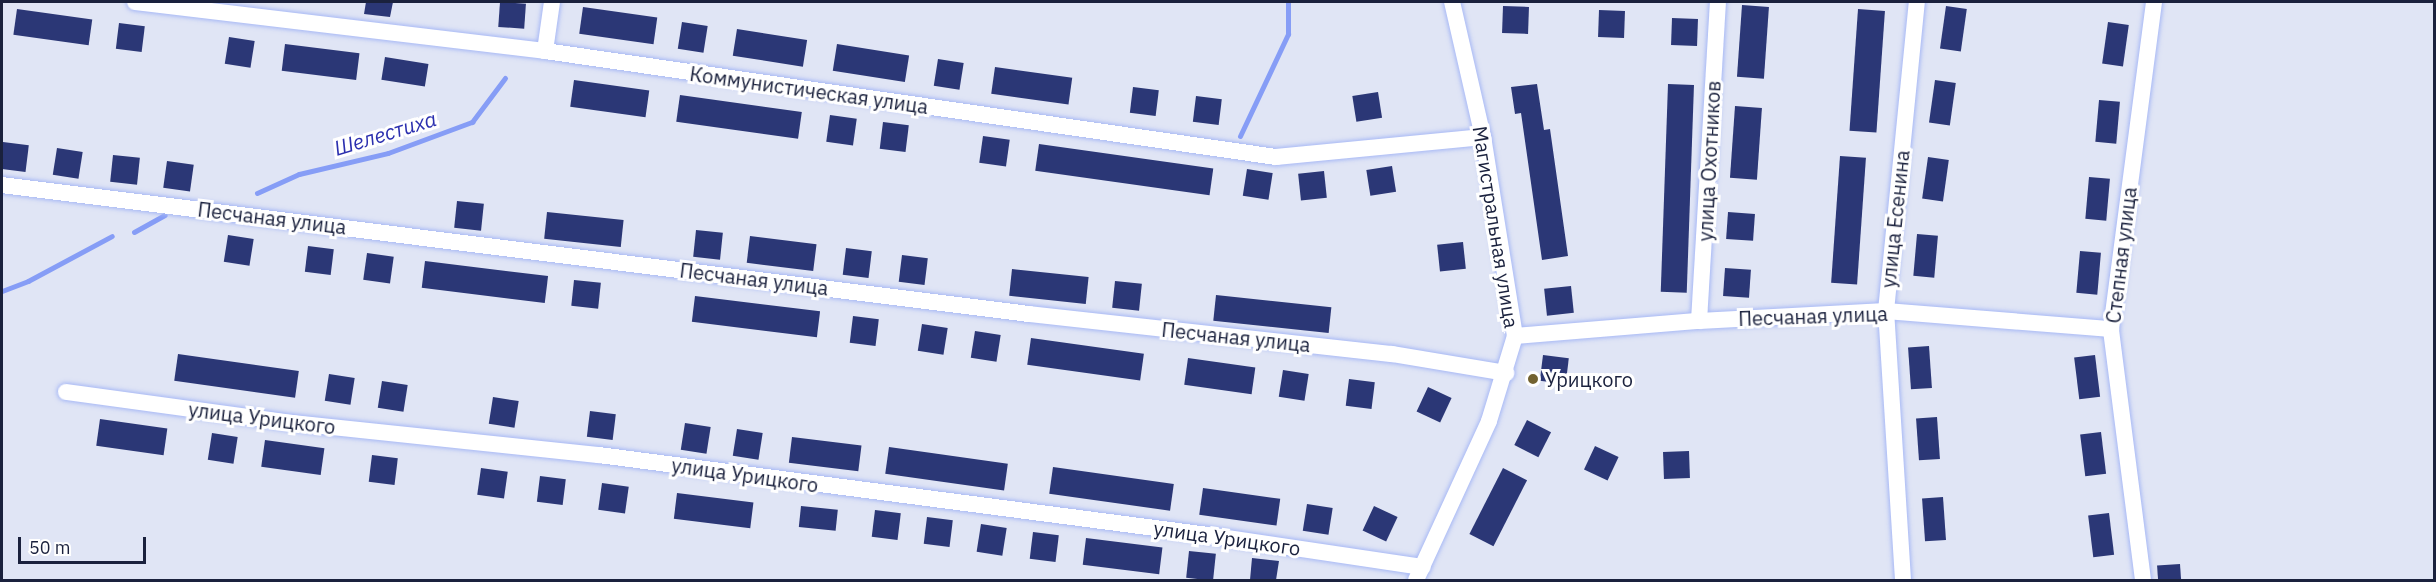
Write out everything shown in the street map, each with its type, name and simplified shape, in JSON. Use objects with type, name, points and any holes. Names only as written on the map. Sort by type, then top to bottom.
[{"type":"street","name":"Коммунистическая улица","points":[[135,2],[545,51],[1276,158],[1483,137]]},
{"type":"street","points":[[545,51],[552,2]]},
{"type":"street","name":"Магистральная улица","points":[[1420,574],[1489,421],[1506,373],[1515,336],[1483,137],[1452,2]]},
{"type":"street","name":"улица Охотников","points":[[1699,321],[1718,2]]},
{"type":"street","name":"улица Есенина","points":[[1903,580],[1886,311],[1917,2]]},
{"type":"street","name":"Степная улица","points":[[2143,580],[2110,328],[2154,2]]},
{"type":"street","name":"Песчаная улица","points":[[2,185],[1029,314],[1392,354],[1506,373]]},
{"type":"street","name":"Песчаная улица","points":[[1515,336],[1699,321],[1886,311],[2110,328]]},
{"type":"street","name":"улица Урицкого","points":[[66,392],[293,423],[599,455],[1208,535],[1420,574]]},
{"type":"building","points":[[366,2],[393,2],[390,17],[364,14]]},
{"type":"building","points":[[500,2],[526,4],[524,29],[498,27]]},
{"type":"building","points":[[1742,5],[1769,7],[1764,79],[1737,77]]},
{"type":"building","points":[[1503,6],[1529,7],[1528,34],[1502,33]]},
{"type":"building","points":[[1946,6],[1967,9],[1961,52],[1940,49]]},
{"type":"building","points":[[583,7],[657,17],[654,44],[579,34]]},
{"type":"building","points":[[17,9],[92,20],[89,45],[13,35]]},
{"type":"building","points":[[1858,9],[1885,11],[1876,133],[1849,131]]},
{"type":"building","points":[[1599,10],[1625,11],[1624,38],[1598,37]]},
{"type":"building","points":[[1672,18],[1698,19],[1697,46],[1671,45]]},
{"type":"building","points":[[682,22],[708,26],[703,53],[678,49]]},
{"type":"building","points":[[2108,22],[2129,25],[2123,67],[2102,64]]},
{"type":"building","points":[[119,23],[145,26],[142,52],[116,49]]},
{"type":"building","points":[[737,29],[807,40],[803,67],[733,56]]},
{"type":"building","points":[[229,37],[255,41],[250,68],[225,64]]},
{"type":"building","points":[[285,44],[359,53],[356,80],[282,71]]},
{"type":"building","points":[[837,44],[909,55],[905,82],[833,71]]},
{"type":"building","points":[[385,57],[428,64],[425,87],[381,80]]},
{"type":"building","points":[[938,59],[964,63],[959,90],[934,86]]},
{"type":"building","points":[[995,67],[1072,78],[1068,105],[991,94]]},
{"type":"building","points":[[574,80],[649,91],[646,117],[570,107]]},
{"type":"building","points":[[1935,80],[1956,83],[1950,126],[1929,123]]},
{"type":"building","points":[[1537,84],[1544,130],[1550,129],[1568,256],[1542,260],[1521,113],[1515,114],[1511,87]]},
{"type":"building","points":[[1668,84],[1694,85],[1687,293],[1661,292]]},
{"type":"building","points":[[1133,87],[1159,90],[1156,116],[1130,113]]},
{"type":"building","points":[[1378,92],[1382,118],[1356,122],[1352,96]]},
{"type":"building","points":[[680,95],[802,112],[798,139],[676,122]]},
{"type":"building","points":[[1196,96],[1222,99],[1219,125],[1193,122]]},
{"type":"building","points":[[2099,100],[2120,102],[2116,144],[2095,142]]},
{"type":"building","points":[[1735,106],[1762,108],[1757,180],[1730,178]]},
{"type":"building","points":[[830,115],[857,119],[853,145],[826,142]]},
{"type":"building","points":[[883,122],[909,125],[906,152],[880,149]]},
{"type":"building","points":[[983,136],[1010,140],[1006,166],[979,163]]},
{"type":"building","points":[[3,142],[29,145],[26,172],[2,169]]},
{"type":"building","points":[[1039,144],[1213,168],[1210,195],[1035,171]]},
{"type":"building","points":[[57,148],[83,152],[78,179],[53,175]]},
{"type":"building","points":[[113,155],[140,158],[137,185],[110,182]]},
{"type":"building","points":[[1840,156],[1866,158],[1857,285],[1831,283]]},
{"type":"building","points":[[1928,157],[1949,160],[1943,202],[1922,199]]},
{"type":"building","points":[[167,161],[194,165],[190,191],[163,188]]},
{"type":"building","points":[[1392,166],[1396,192],[1370,196],[1366,170]]},
{"type":"building","points":[[1247,169],[1273,173],[1268,200],[1243,196]]},
{"type":"building","points":[[1324,171],[1327,198],[1301,201],[1298,174]]},
{"type":"building","points":[[2089,177],[2110,179],[2106,221],[2085,219]]},
{"type":"building","points":[[457,201],[484,204],[481,231],[454,228]]},
{"type":"building","points":[[547,212],[624,220],[621,247],[544,239]]},
{"type":"building","points":[[1728,212],[1755,214],[1753,241],[1726,239]]},
{"type":"building","points":[[696,230],[723,233],[720,260],[693,257]]},
{"type":"building","points":[[1917,234],[1938,236],[1934,278],[1913,276]]},
{"type":"building","points":[[228,235],[254,239],[249,266],[224,262]]},
{"type":"building","points":[[750,236],[817,244],[813,271],[747,263]]},
{"type":"building","points":[[1463,242],[1466,269],[1440,272],[1437,245]]},
{"type":"building","points":[[308,246],[334,249],[331,275],[305,272]]},
{"type":"building","points":[[846,248],[872,251],[869,278],[843,275]]},
{"type":"building","points":[[2080,251],[2101,253],[2097,295],[2076,293]]},
{"type":"building","points":[[367,253],[394,257],[390,283],[363,280]]},
{"type":"building","points":[[902,255],[928,258],[925,285],[899,282]]},
{"type":"building","points":[[425,261],[548,276],[545,303],[422,288]]},
{"type":"building","points":[[1725,268],[1751,270],[1749,298],[1723,296]]},
{"type":"building","points":[[1012,269],[1089,277],[1086,304],[1009,296]]},
{"type":"building","points":[[574,280],[601,283],[598,309],[571,306]]},
{"type":"building","points":[[1115,281],[1142,284],[1139,311],[1112,308]]},
{"type":"building","points":[[1571,286],[1574,313],[1547,316],[1544,289]]},
{"type":"building","points":[[1216,295],[1331,307],[1329,333],[1213,321]]},
{"type":"building","points":[[695,296],[820,311],[817,337],[692,322]]},
{"type":"building","points":[[853,316],[879,319],[876,346],[850,343]]},
{"type":"building","points":[[922,324],[948,328],[943,355],[918,351]]},
{"type":"building","points":[[975,331],[1001,335],[996,362],[971,358]]},
{"type":"building","points":[[1031,338],[1144,354],[1140,381],[1027,365]]},
{"type":"building","points":[[1929,346],[1932,388],[1911,389],[1908,347]]},
{"type":"building","points":[[178,354],[299,371],[295,398],[174,381]]},
{"type":"building","points":[[1543,355],[1569,358],[1566,384],[1540,381]]},
{"type":"building","points":[[2095,355],[2100,397],[2079,399],[2074,358]]},
{"type":"building","points":[[1188,358],[1255,367],[1252,394],[1184,385]]},
{"type":"building","points":[[1283,370],[1309,374],[1304,401],[1279,397]]},
{"type":"building","points":[[329,374],[355,378],[350,405],[325,401]]},
{"type":"building","points":[[1349,379],[1375,382],[1372,409],[1346,406]]},
{"type":"building","points":[[382,381],[408,385],[403,412],[378,408]]},
{"type":"building","points":[[1428,387],[1452,398],[1440,422],[1417,411]]},
{"type":"building","points":[[493,397],[519,401],[514,428],[489,424]]},
{"type":"building","points":[[590,411],[616,414],[613,440],[587,437]]},
{"type":"building","points":[[1937,417],[1940,459],[1919,460],[1916,418]]},
{"type":"building","points":[[100,419],[167,428],[164,455],[96,446]]},
{"type":"building","points":[[1527,420],[1551,432],[1538,457],[1514,445]]},
{"type":"building","points":[[685,423],[711,427],[706,454],[681,450]]},
{"type":"building","points":[[737,429],[763,433],[758,460],[733,456]]},
{"type":"building","points":[[2101,432],[2106,474],[2085,476],[2080,435]]},
{"type":"building","points":[[212,433],[238,437],[233,464],[208,460]]},
{"type":"building","points":[[792,437],[861,446],[858,471],[789,463]]},
{"type":"building","points":[[265,440],[324,448],[321,475],[261,467]]},
{"type":"building","points":[[1595,446],[1619,457],[1608,481],[1584,470]]},
{"type":"building","points":[[889,447],[1008,464],[1004,490],[885,474]]},
{"type":"building","points":[[1689,451],[1690,478],[1664,479],[1663,452]]},
{"type":"building","points":[[372,455],[398,458],[395,485],[369,482]]},
{"type":"building","points":[[1053,467],[1174,484],[1170,511],[1049,494]]},
{"type":"building","points":[[481,468],[508,472],[504,498],[477,495]]},
{"type":"building","points":[[1503,468],[1527,480],[1493,546],[1469,534]]},
{"type":"building","points":[[540,476],[566,479],[563,505],[537,502]]},
{"type":"building","points":[[602,483],[629,487],[625,513],[598,510]]},
{"type":"building","points":[[1203,488],[1280,499],[1276,526],[1199,515]]},
{"type":"building","points":[[677,493],[753,502],[750,528],[674,519]]},
{"type":"building","points":[[1943,497],[1946,540],[1925,541],[1922,498]]},
{"type":"building","points":[[1307,504],[1333,508],[1328,535],[1303,531]]},
{"type":"building","points":[[801,506],[838,510],[836,531],[799,527]]},
{"type":"building","points":[[1374,506],[1398,517],[1386,541],[1363,530]]},
{"type":"building","points":[[875,510],[901,513],[898,540],[872,537]]},
{"type":"building","points":[[2109,513],[2114,555],[2093,557],[2088,516]]},
{"type":"building","points":[[927,517],[953,520],[950,547],[924,544]]},
{"type":"building","points":[[981,524],[1007,528],[1002,556],[977,552]]},
{"type":"building","points":[[1033,532],[1059,535],[1056,562],[1030,559]]},
{"type":"building","points":[[1086,538],[1162,547],[1159,574],[1083,565]]},
{"type":"building","points":[[1189,551],[1216,554],[1213,580],[1186,578]]},
{"type":"building","points":[[1252,558],[1279,561],[1276,580],[1250,580]]},
{"type":"building","points":[[2180,564],[2181,580],[2158,580],[2157,566]]},
{"type":"waterway","points":[[1240,136],[1288,34],[1288,2]]},
{"type":"waterway","name":"Шелестиха","points":[[257,193],[299,174],[388,153],[472,122],[505,78]]},
{"type":"waterway","name":"Шелестиха","points":[[134,232],[165,215]]},
{"type":"waterway","name":"Шелестиха","points":[[2,291],[28,281],[112,236]]},
{"type":"place","name":"Урицкого","points":[[1533,379]]}]
